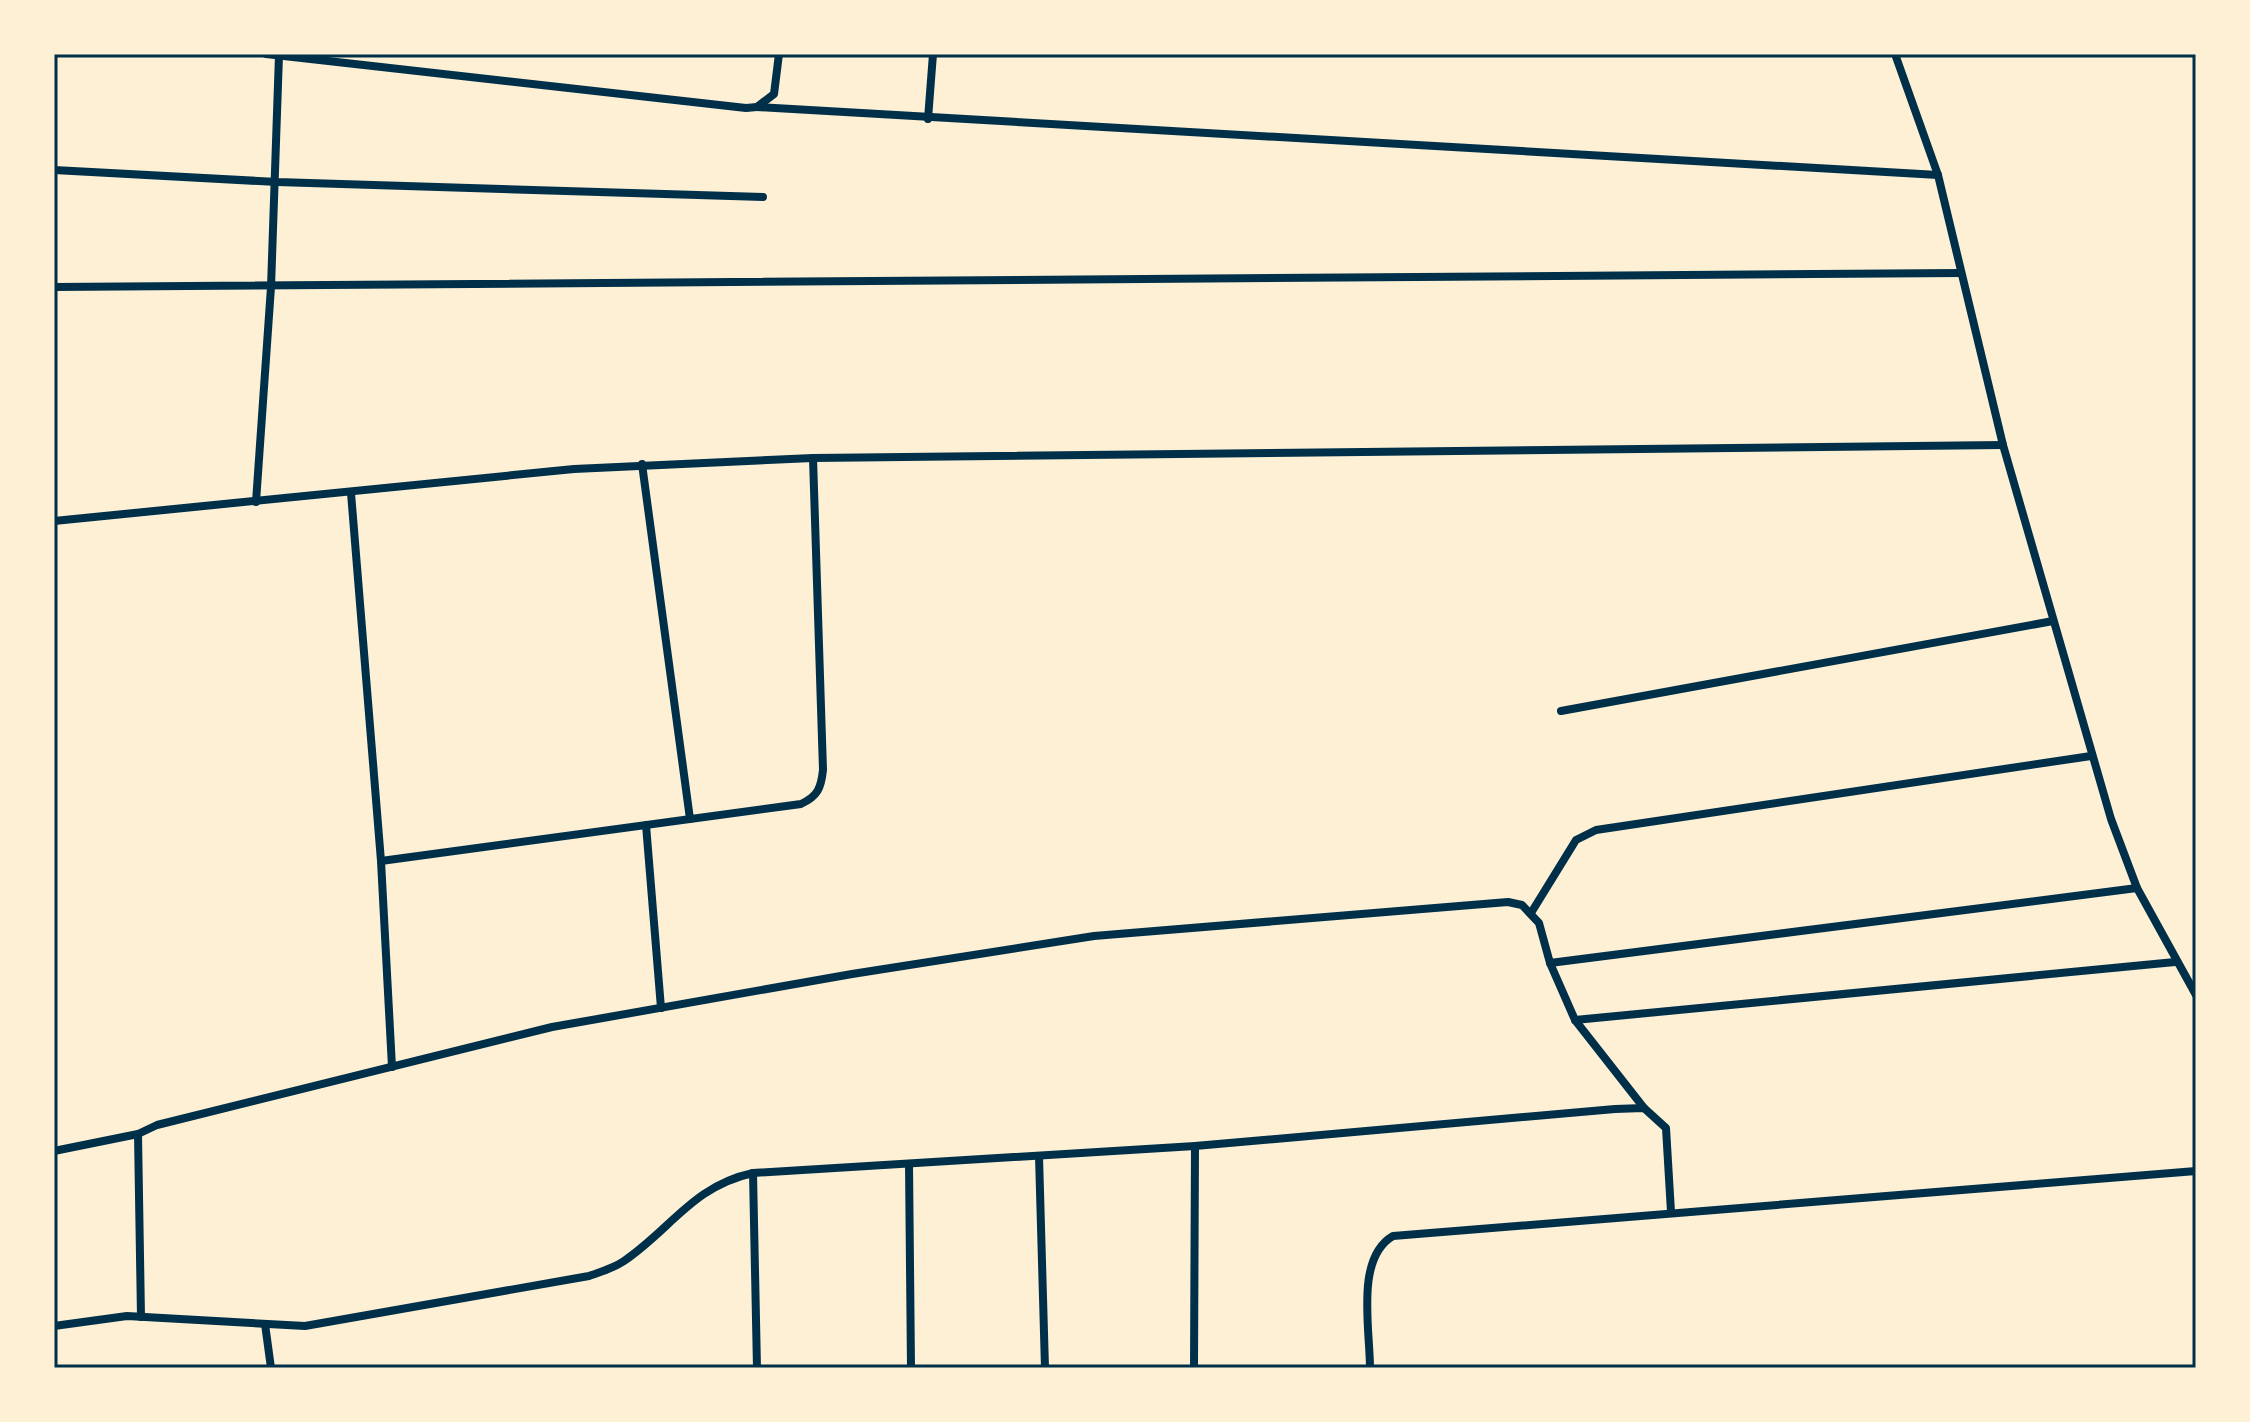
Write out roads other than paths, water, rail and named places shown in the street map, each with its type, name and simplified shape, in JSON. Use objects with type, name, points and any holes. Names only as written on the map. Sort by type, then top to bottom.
[{"type":"street","points":[[266,54],[757,107],[1938,175]]},
{"type":"street","points":[[757,107],[774,94],[779,54]]},
{"type":"street","points":[[928,119],[933,54]]},
{"type":"street","points":[[1895,54],[1938,175],[2003,445],[2091,756],[2137,888],[2175,962],[2196,995]]},
{"type":"street","points":[[256,502],[277,182],[279,55]]},
{"type":"street","points":[[54,170],[277,182],[763,197]]},
{"type":"street","points":[[54,287],[1961,273]]},
{"type":"street","points":[[54,521],[642,464],[813,458],[2003,445]]},
{"type":"street","points":[[381,861],[801,804],[821,788],[813,458]]},
{"type":"street","points":[[642,464],[690,819]]},
{"type":"street","points":[[351,493],[381,861],[392,1067]]},
{"type":"street","points":[[1561,711],[2053,621]]},
{"type":"street","points":[[1531,913],[1576,840],[1596,830],[2091,756]]},
{"type":"street","points":[[646,825],[661,1008]]},
{"type":"street","points":[[1550,963],[2137,888]]},
{"type":"street","points":[[54,1151],[138,1134],[157,1125],[552,1027],[661,1008],[1094,936],[1508,902],[1522,905],[1539,923],[1550,963],[1575,1020],[1644,1108],[1666,1128],[1671,1212]]},
{"type":"street","points":[[1575,1020],[2175,962]]},
{"type":"street","points":[[54,1326],[141,1317],[305,1326],[340,1323],[589,1276],[629,1257],[696,1196],[728,1179],[753,1173],[1195,1146],[1644,1108]]},
{"type":"street","points":[[138,1134],[141,1317]]},
{"type":"street","points":[[1194,1368],[1195,1146]]},
{"type":"street","points":[[1039,1156],[1045,1368]]},
{"type":"street","points":[[909,1164],[911,1368]]},
{"type":"street","points":[[1370,1368],[1372,1261],[1379,1244],[1393,1236],[2196,1171]]},
{"type":"street","points":[[753,1173],[757,1368]]},
{"type":"street","points":[[265,1324],[271,1368]]}]
